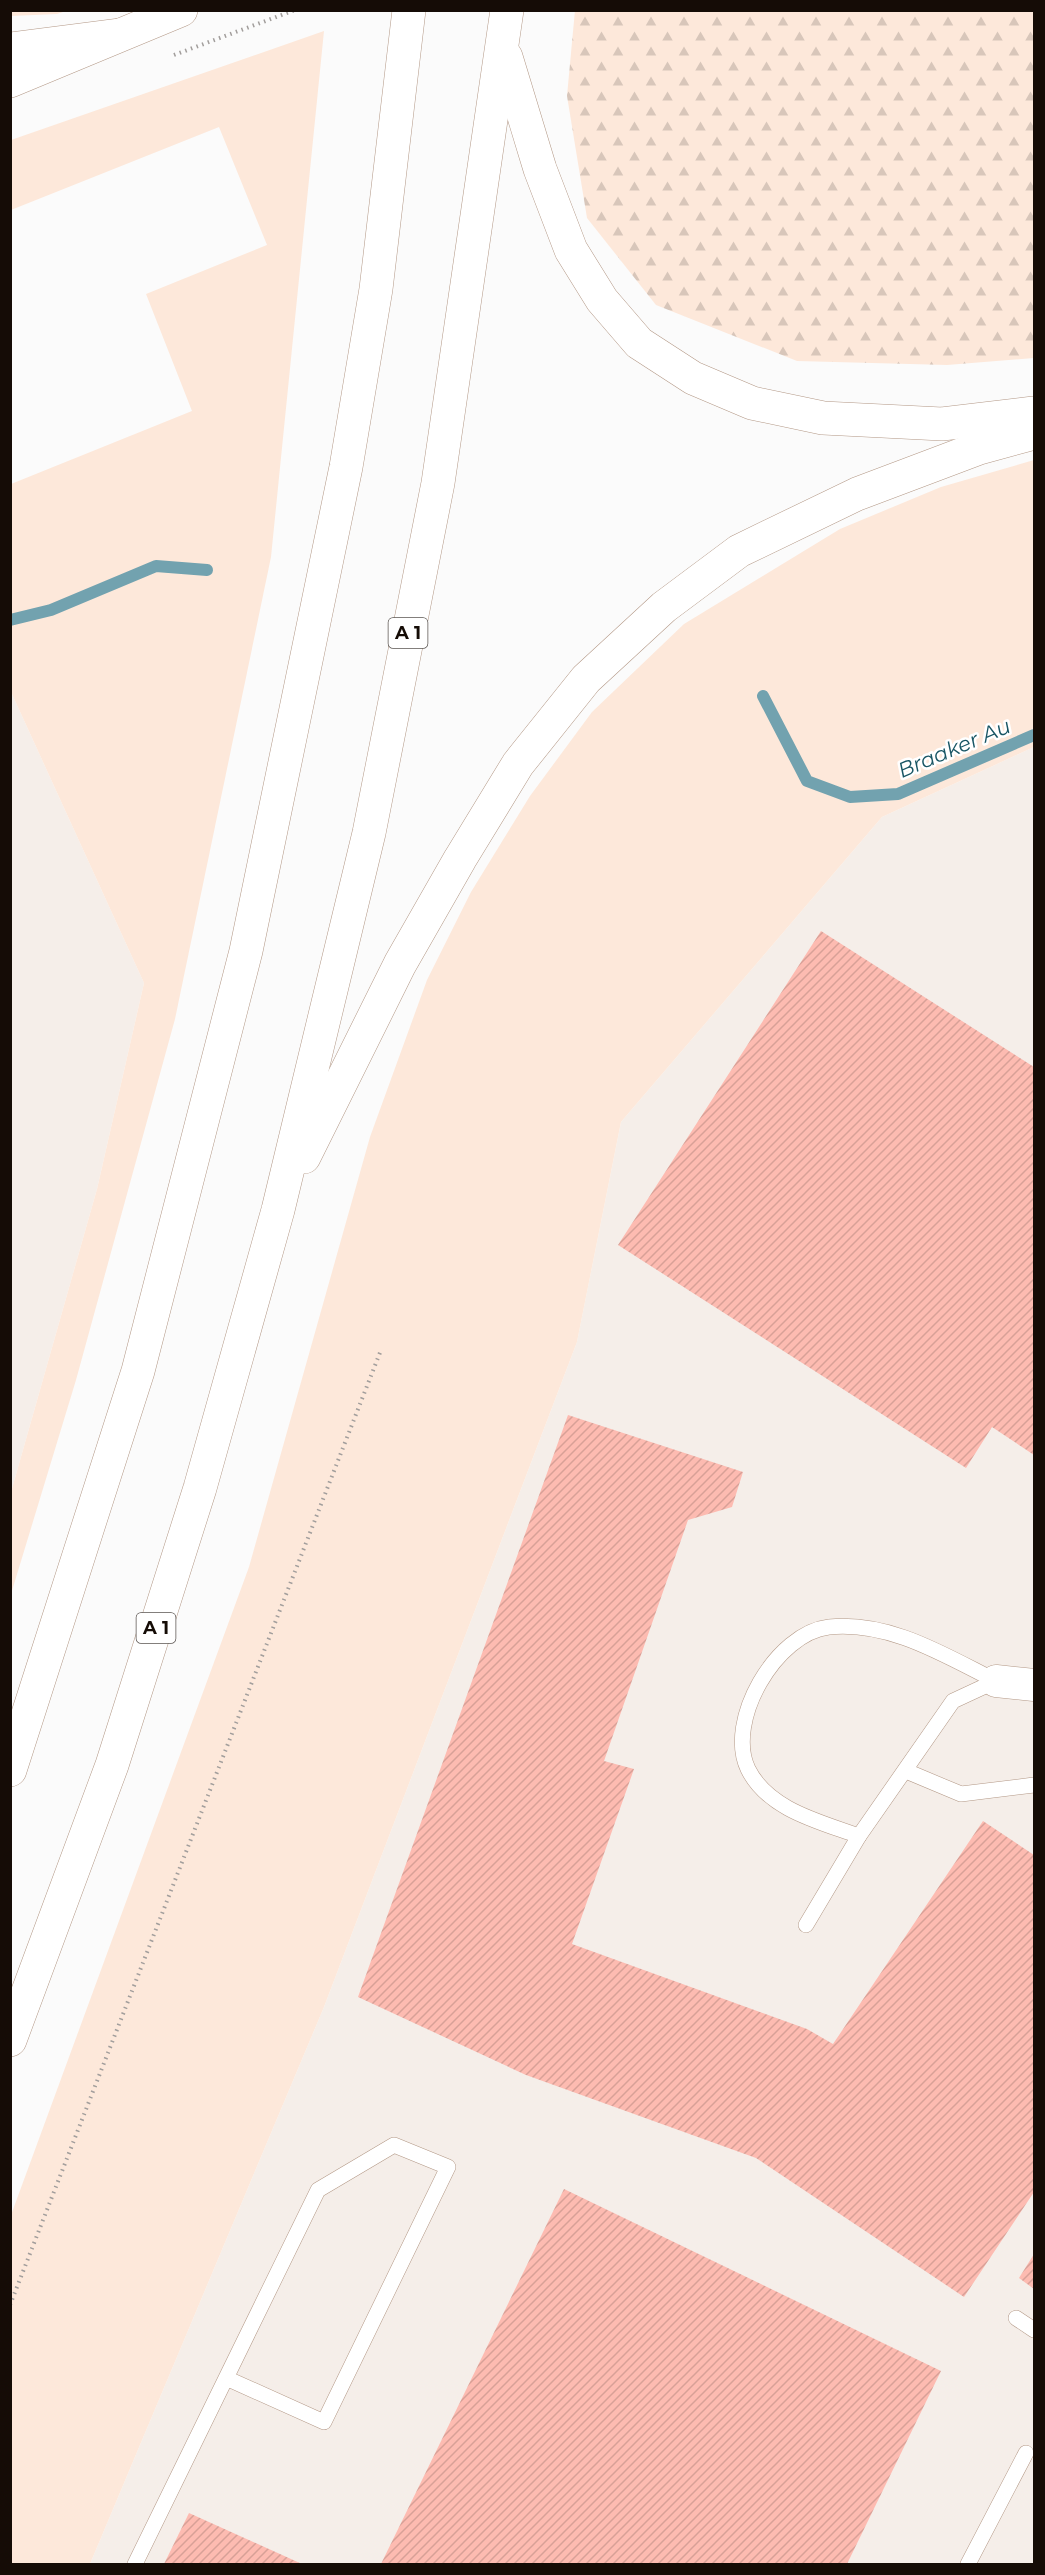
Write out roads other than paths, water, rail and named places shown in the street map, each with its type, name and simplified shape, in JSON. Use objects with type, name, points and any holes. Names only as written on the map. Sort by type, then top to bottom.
[{"type":"main road","points":[[10,81],[181,10]]},
{"type":"main road","points":[[10,1770],[138,1371],[246,951],[346,467],[376,289],[401,94],[409,10]]},
{"type":"main road","name":"A 1","points":[[10,2040],[112,1765],[200,1488],[278,1210],[369,833],[438,483],[507,10]]},
{"type":"main road","points":[[10,49],[119,35]]},
{"type":"main road","points":[[503,48],[540,169],[571,250],[602,300],[639,343],[693,378],[752,403],[824,418],[942,424],[1035,412]]},
{"type":"main road","points":[[278,1210],[400,964],[460,859],[518,764],[586,679],[664,607],[740,551],[857,494],[979,448],[1035,433]]},
{"type":"street","points":[[996,1681],[1035,1685]]},
{"type":"lane","points":[[859,1836],[796,1812],[778,1802],[749,1770],[741,1736],[745,1717],[770,1665],[784,1650],[806,1635],[828,1627],[883,1630],[920,1642],[996,1681]]},
{"type":"lane","points":[[806,1925],[859,1836],[953,1701],[996,1681]]},
{"type":"lane","points":[[906,1770],[962,1794],[1013,1790],[1035,1785]]},
{"type":"lane","points":[[135,2565],[226,2378],[318,2190],[394,2145],[448,2167],[324,2422],[226,2378]]},
{"type":"lane","points":[[1016,2318],[1035,2330]]},
{"type":"lane","points":[[968,2565],[1026,2453]]},
{"type":"waterway","name":"Braaker Au","points":[[10,620],[51,610],[156,566],[207,570]]},
{"type":"waterway","name":"Braaker Au","points":[[763,696],[807,781],[850,797],[898,794],[1034,735]]}]
